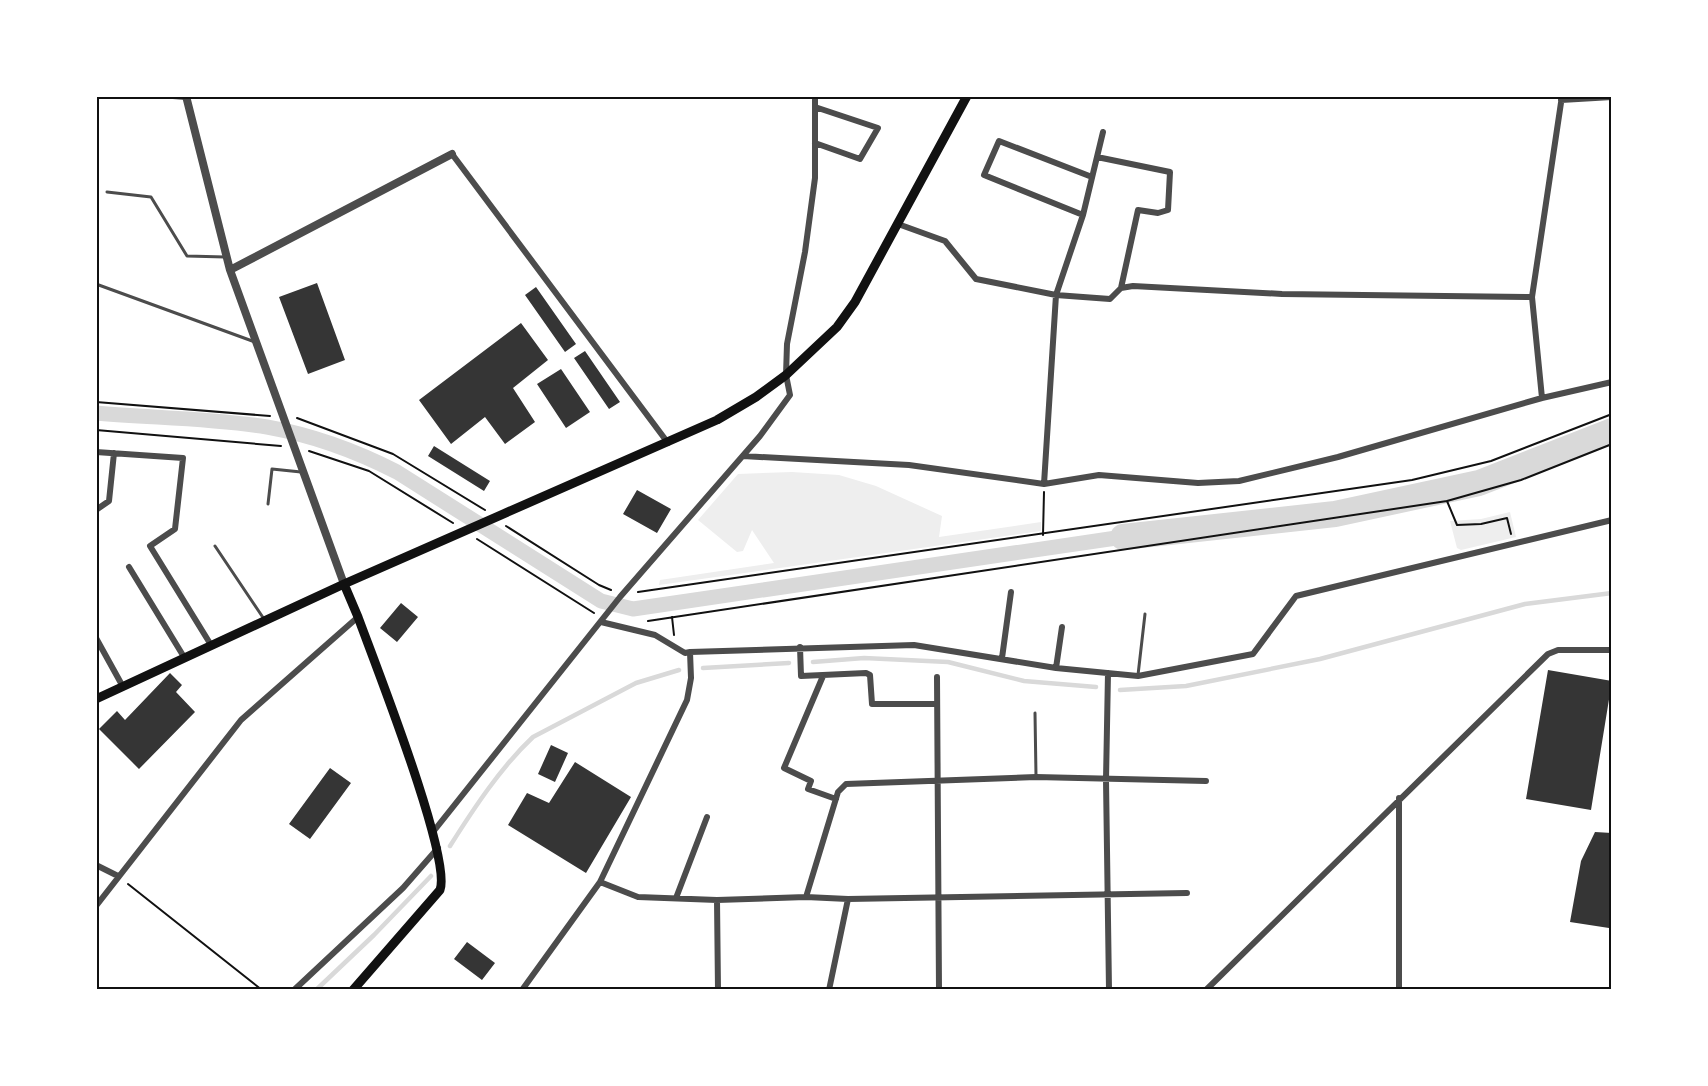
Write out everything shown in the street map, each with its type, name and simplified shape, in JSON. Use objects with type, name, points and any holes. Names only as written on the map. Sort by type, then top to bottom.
[{"type":"main road","points":[[96,699],[344,584],[669,444],[746,403],[786,375],[837,327],[855,302],[967,96]]},
{"type":"main road","points":[[344,584],[358,617],[433,832],[438,847],[443,881],[440,890],[353,990]]},
{"type":"street","points":[[173,96],[186,96],[230,270],[287,424],[291,446],[306,473],[344,584]]},
{"type":"street","points":[[433,832],[620,597],[743,456],[790,395],[786,375],[787,344],[805,252],[815,178],[815,96]]},
{"type":"street","points":[[1542,398],[1532,297],[1561,98],[1612,97]]},
{"type":"street","points":[[815,107],[878,128],[860,159],[815,143]]},
{"type":"street","points":[[1044,484],[1056,295],[1083,215],[1103,132]]},
{"type":"street","points":[[1083,215],[984,174],[999,141],[1092,177]]},
{"type":"street","points":[[230,270],[452,154],[669,444]]},
{"type":"street","points":[[898,224],[945,242],[976,279],[1056,295],[1110,299],[1121,288],[1138,210],[1158,213],[1167,210],[1170,172],[1097,157]]},
{"type":"street","points":[[1121,288],[1133,286],[1282,294],[1532,297]]},
{"type":"street","points":[[743,456],[909,465],[1044,484],[1099,475],[1197,483],[1239,481],[1338,457],[1542,398],[1612,382]]},
{"type":"street","points":[[96,452],[183,458],[175,529],[150,546],[211,645]]},
{"type":"street","points":[[96,510],[109,501],[114,453]]},
{"type":"street","points":[[600,622],[655,635],[686,652],[914,645],[1056,668],[1138,676],[1253,654],[1296,596],[1612,520]]},
{"type":"street","points":[[129,567],[184,657]]},
{"type":"street","points":[[1002,658],[1011,592]]},
{"type":"street","points":[[96,906],[241,720],[358,617]]},
{"type":"street","points":[[1056,668],[1062,627]]},
{"type":"street","points":[[96,638],[122,685]]},
{"type":"street","points":[[800,647],[801,676],[870,675],[872,704],[936,704]]},
{"type":"street","points":[[1206,990],[1548,654],[1558,650],[1612,650]]},
{"type":"street","points":[[522,990],[600,882],[687,700],[691,678],[690,652]]},
{"type":"street","points":[[1108,673],[1106,780],[1109,990]]},
{"type":"street","points":[[823,676],[784,768],[811,781],[808,789],[836,799]]},
{"type":"street","points":[[937,677],[939,990]]},
{"type":"street","points":[[806,897],[838,792],[846,784],[1036,777],[1206,781]]},
{"type":"street","points":[[1399,798],[1399,990]]},
{"type":"street","points":[[676,898],[707,817]]},
{"type":"street","points":[[294,990],[403,888],[438,847]]},
{"type":"street","points":[[96,865],[118,876]]},
{"type":"street","points":[[600,882],[638,897],[717,900],[1186,893]]},
{"type":"street","points":[[829,990],[848,899]]},
{"type":"street","points":[[717,900],[718,990]]},
{"type":"lane","points":[[106,192],[151,196],[187,256],[226,256]]},
{"type":"lane","points":[[96,284],[257,343]]},
{"type":"lane","points":[[268,504],[272,469],[306,473]]},
{"type":"lane","points":[[214,546],[265,620]]},
{"type":"lane","points":[[1138,676],[1145,614]]},
{"type":"lane","points":[[1035,713],[1036,777]]},
{"type":"path","points":[[96,402],[273,416]]},
{"type":"path","points":[[639,592],[1042,536],[1412,480],[1491,461],[1612,414]]},
{"type":"path","points":[[296,418],[393,454],[485,511]]},
{"type":"path","points":[[96,430],[291,446]]},
{"type":"path","points":[[639,622],[1447,501],[1521,480],[1612,444]]},
{"type":"path","points":[[309,451],[369,471],[454,523]]},
{"type":"path","points":[[1042,536],[1044,484]]},
{"type":"path","points":[[1447,501],[1457,525],[1481,524],[1507,518],[1514,544]]},
{"type":"path","points":[[507,526],[599,585],[615,590]]},
{"type":"path","points":[[477,539],[597,614]]},
{"type":"path","points":[[672,617],[676,646]]},
{"type":"path","points":[[118,876],[262,990]]},
{"type":"shaded area","points":[[792,472],[839,475],[876,486],[942,516],[939,537],[1041,522],[1041,531],[659,585],[660,580],[774,563],[752,530],[743,551],[737,552],[698,520],[738,474]]},
{"type":"shaded area","points":[[1510,512],[1516,537],[1461,550],[1457,548],[1450,521],[1481,519]]},
{"type":"building","points":[[317,283],[345,360],[308,374],[279,297]]},
{"type":"building","points":[[536,287],[576,344],[565,352],[525,295]]},
{"type":"building","points":[[521,323],[548,360],[513,388],[535,422],[505,444],[485,417],[451,444],[419,400]]},
{"type":"building","points":[[585,351],[620,402],[609,409],[574,358]]},
{"type":"building","points":[[561,369],[590,412],[566,428],[537,384]]},
{"type":"building","points":[[434,446],[490,481],[484,491],[428,456]]},
{"type":"building","points":[[637,490],[671,509],[657,533],[623,514]]},
{"type":"building","points":[[401,603],[418,617],[397,642],[380,628]]},
{"type":"building","points":[[1548,670],[1612,681],[1591,810],[1526,799]]},
{"type":"building","points":[[170,673],[182,685],[176,692],[195,712],[139,769],[99,729],[117,711],[125,720]]},
{"type":"building","points":[[551,745],[568,753],[555,782],[538,774]]},
{"type":"building","points":[[575,762],[631,797],[586,873],[508,825],[527,793],[549,803]]},
{"type":"building","points":[[330,768],[351,783],[310,839],[289,824]]},
{"type":"building","points":[[1595,832],[1612,833],[1612,911],[1609,928],[1570,922],[1581,861]]},
{"type":"building","points":[[467,942],[495,963],[482,980],[454,959]]},
{"type":"waterway","points":[[96,413],[246,424],[301,434],[334,445],[397,472],[601,601],[633,609],[1123,537]]},
{"type":"waterway","points":[[1123,537],[1335,514],[1479,483],[1612,431]]},
{"type":"waterway","points":[[1120,690],[1186,686],[1320,659],[1525,604],[1612,593]]},
{"type":"waterway","points":[[813,662],[864,658],[948,662],[1024,681],[1096,687]]},
{"type":"waterway","points":[[703,668],[789,663]]},
{"type":"waterway","points":[[450,846],[499,775],[533,737],[636,683],[679,670]]},
{"type":"waterway","points":[[316,990],[431,876]]}]
